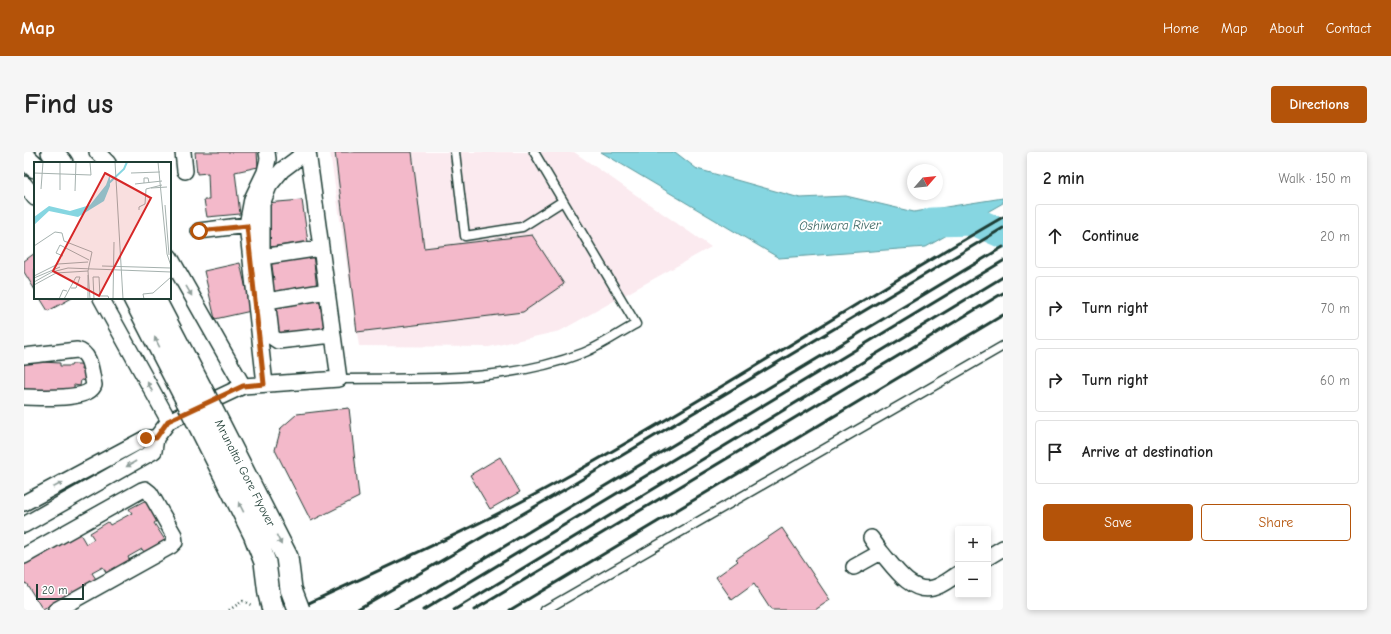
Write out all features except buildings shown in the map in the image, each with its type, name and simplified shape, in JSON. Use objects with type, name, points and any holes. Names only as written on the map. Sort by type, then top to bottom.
[{"type":"main road","points":[[52,152],[61,162]]},
{"type":"main road","points":[[24,157],[34,166]]},
{"type":"main road","name":"Mrunaltai Gore Flyover","points":[[135,299],[196,398],[287,557],[291,589],[299,610]]},
{"type":"main road","name":"Mrunaltai Gore Flyover","points":[[154,299],[265,562],[269,594],[273,610]]},
{"type":"street","points":[[97,152],[107,162]]},
{"type":"street","points":[[183,152],[185,171]]},
{"type":"street","points":[[264,384],[247,226],[252,199],[265,172],[268,159],[267,152]]},
{"type":"street","points":[[24,525],[154,451],[156,438],[168,421],[243,386],[339,380],[322,248],[307,152],[282,170],[265,194],[262,204],[262,257],[271,334],[274,340],[278,341],[333,335]]},
{"type":"street","points":[[24,184],[34,197]]},
{"type":"street","points":[[199,231],[247,226]]},
{"type":"street","points":[[262,257],[322,248]]},
{"type":"street","points":[[171,259],[243,386]]},
{"type":"street","points":[[267,300],[327,291]]},
{"type":"street","points":[[102,299],[168,421]]},
{"type":"street","points":[[24,356],[77,350],[84,351],[87,355],[94,385],[93,389],[76,396],[24,398]]},
{"type":"street","points":[[24,503],[146,438],[156,438]]},
{"type":"street","points":[[24,556],[142,490],[145,489],[150,493],[174,535],[175,542],[171,546],[56,610]]},
{"type":"street","points":[[871,538],[904,578],[922,588],[932,588],[955,576]]},
{"type":"street","points":[[991,555],[1003,548]]},
{"type":"street","points":[[854,567],[881,552]]},
{"type":"lane","points":[[455,152],[465,236],[522,227],[563,201]]},
{"type":"lane","points":[[339,380],[483,376],[541,366],[584,353],[636,324],[534,152]]},
{"type":"lane","points":[[545,610],[1003,346]]},
{"type":"path","points":[[229,610],[243,602]]},
{"type":"shaded area","points":[[330,152],[574,152],[711,247],[560,331],[489,347],[359,346]]},
{"type":"water","points":[[601,152],[675,152],[697,169],[800,198],[846,196],[914,212],[1003,198],[1003,203],[926,247],[779,258]]},
{"type":"waterway","name":"Oshiwara River","points":[[932,222],[974,221],[1003,234]]},
{"type":"railway","points":[[294,610],[465,530],[565,478],[676,414],[1003,217]]},
{"type":"railway","points":[[356,610],[569,487],[1003,228]]},
{"type":"railway","points":[[394,610],[430,591],[1003,247]]},
{"type":"railway","points":[[423,610],[1003,261]]},
{"type":"railway","points":[[454,610],[1003,277]]},
{"type":"railway","points":[[474,610],[1003,293]]},
{"type":"railway","points":[[510,610],[1003,315]]},
{"type":"route","points":[[146,438],[156,438],[168,421],[243,386],[264,384],[262,347],[247,226],[199,231]]}]
